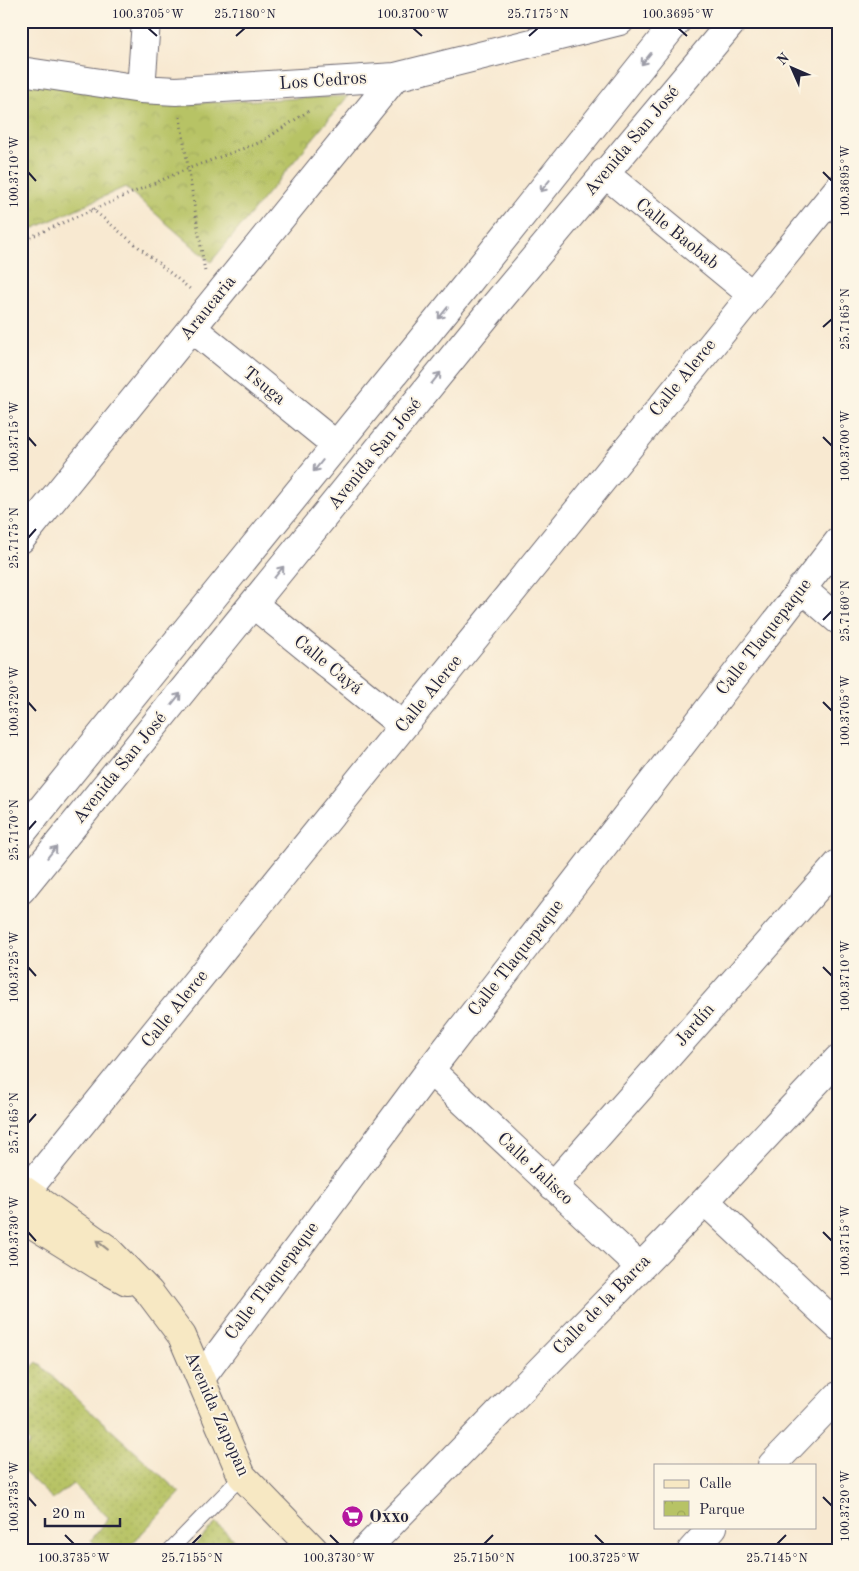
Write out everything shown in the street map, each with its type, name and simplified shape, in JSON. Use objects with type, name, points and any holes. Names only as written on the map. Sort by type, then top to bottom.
[{"type":"street","points":[[141,89],[146,21]]},
{"type":"street","name":"Los Cedros","points":[[21,71],[141,89],[176,91],[395,76],[620,21]]},
{"type":"street","name":"Avenida San José","points":[[21,834],[467,284],[677,21]]},
{"type":"street","name":"Avenida San José","points":[[21,890],[496,304],[733,21]]},
{"type":"street","name":"Araucaria","points":[[21,539],[395,76]]},
{"type":"street","name":"Calle Baobab","points":[[604,173],[751,294]]},
{"type":"street","name":"Calle Alerce","points":[[23,1199],[751,294],[838,189]]},
{"type":"street","points":[[467,284],[496,304]]},
{"type":"street","name":"Tsuga","points":[[192,328],[336,445]]},
{"type":"street","name":"Calle Tlaquepaque","points":[[201,1378],[430,1070],[838,542]]},
{"type":"street","points":[[802,588],[838,620]]},
{"type":"street","name":"Calle Cayá","points":[[253,604],[403,726]]},
{"type":"street","name":"Jardín","points":[[553,1186],[838,864]]},
{"type":"street","name":"Calle de la Barca","points":[[365,1550],[705,1201],[838,1059]]},
{"type":"street","name":"Calle Jalisco","points":[[430,1070],[640,1267]]},
{"type":"street","name":"Avenida Zapopan","points":[[23,1199],[106,1248],[148,1292],[182,1336],[242,1476],[314,1550]]},
{"type":"street","points":[[705,1201],[838,1326]]},
{"type":"street","points":[[773,1464],[838,1396]]},
{"type":"street","points":[[692,1550],[712,1528]]},
{"type":"lane","points":[[170,1550],[242,1476]]},
{"type":"path","points":[[176,91],[210,305]]},
{"type":"path","points":[[21,241],[187,169],[261,142],[318,105]]},
{"type":"path","points":[[92,209],[210,305]]},
{"type":"green space","points":[[21,78],[151,105],[348,96],[211,262],[125,187],[21,234]]},
{"type":"green space","points":[[37,1362],[180,1493],[126,1550],[102,1550],[91,1540],[109,1518],[73,1484],[53,1499],[21,1469],[21,1454],[30,1443],[21,1434],[21,1378]]},
{"type":"green space","points":[[216,1523],[244,1550],[190,1550]]},
{"type":"place","name":"Oxxo","points":[[353,1517]]}]
